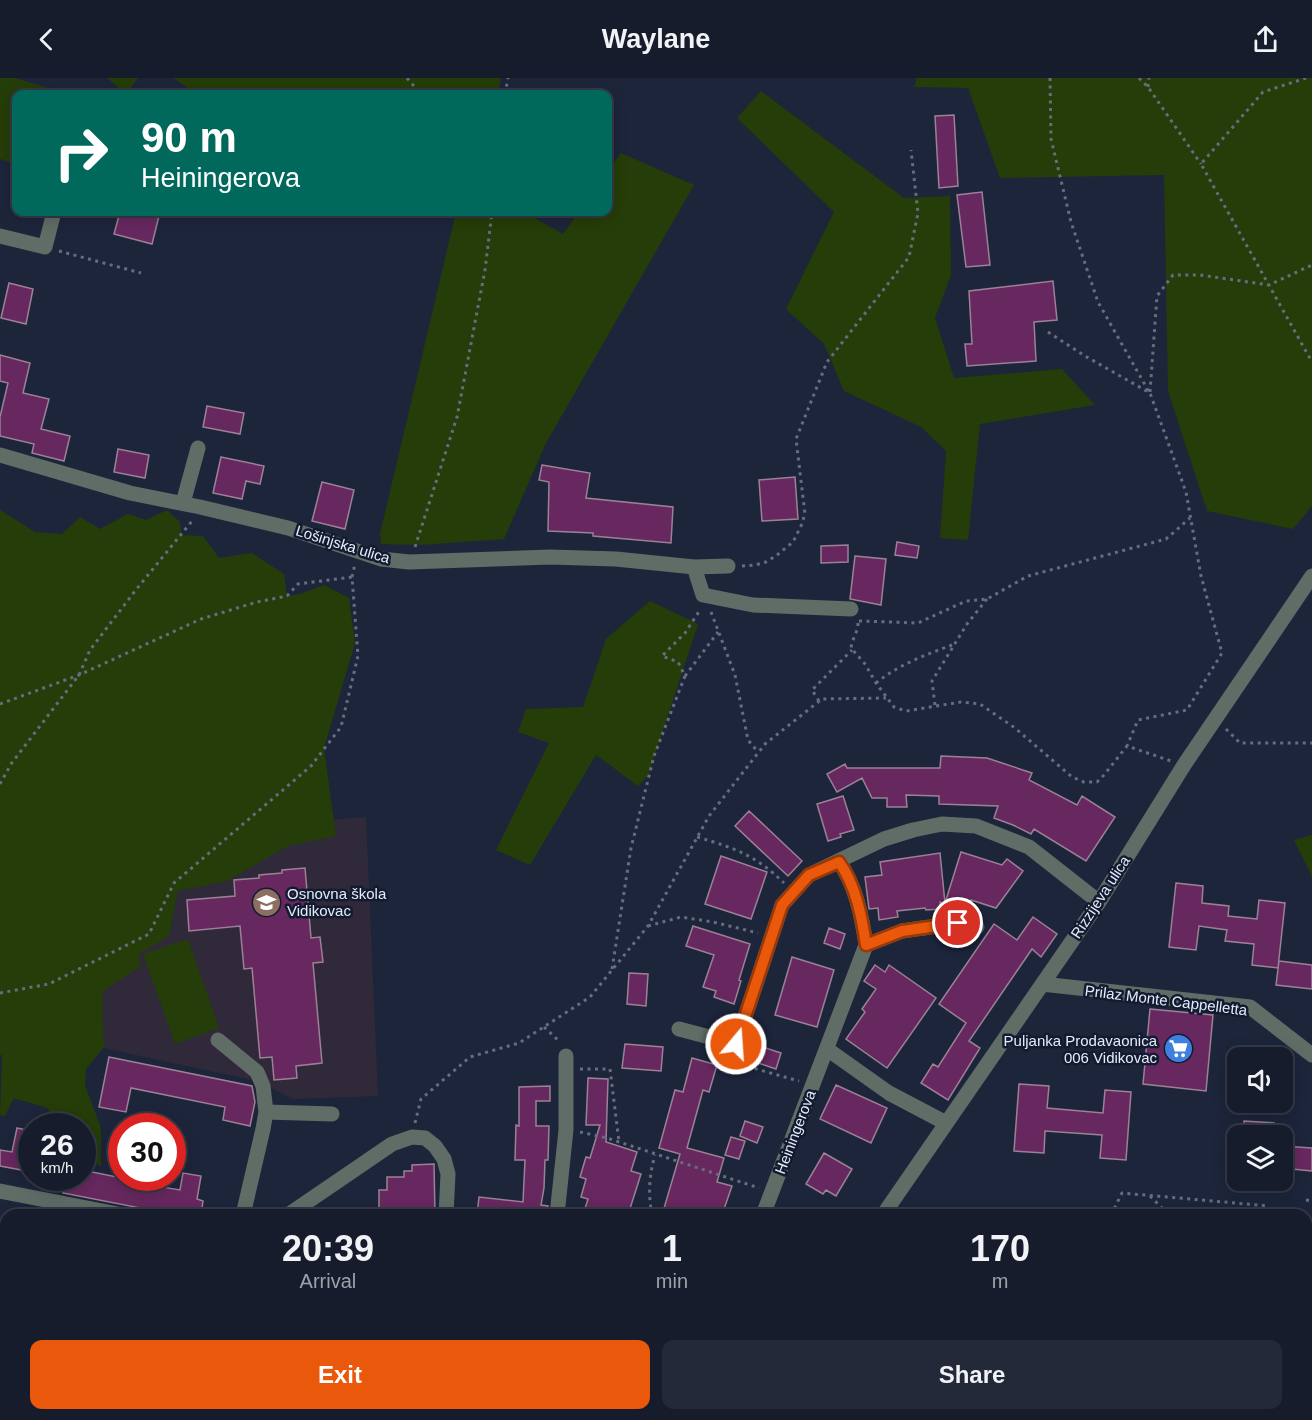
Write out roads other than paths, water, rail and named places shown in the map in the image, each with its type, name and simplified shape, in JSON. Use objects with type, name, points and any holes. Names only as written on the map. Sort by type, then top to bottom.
[{"type":"street","points":[[0,236],[45,247],[53,216]]},
{"type":"street","points":[[183,503],[198,448]]},
{"type":"street","name":"Lošinjska ulica","points":[[0,455],[129,493],[183,503],[288,528],[381,559],[409,562],[550,557],[616,559],[694,567],[728,566]]},
{"type":"street","points":[[694,567],[703,595],[708,598],[854,615]]},
{"type":"street","name":"Rizzijeva ulica","points":[[887,1209],[1099,902],[1184,765],[1312,576]]},
{"type":"street","points":[[679,1029],[736,1044],[782,905],[809,875],[839,862],[854,852],[913,830],[942,824],[976,826],[1029,847],[1099,902]]},
{"type":"street","points":[[839,862],[859,907],[866,945],[902,931],[958,923],[977,927]]},
{"type":"street","name":"Heiningerova","points":[[765,1209],[866,945]]},
{"type":"street","name":"Prilaz Monte Cappelletta","points":[[1042,984],[1250,1007],[1312,1055]]},
{"type":"street","points":[[218,1040],[257,1072],[263,1086],[266,1112],[244,1209]]},
{"type":"street","points":[[827,1049],[890,1093],[946,1123]]},
{"type":"street","points":[[558,1209],[566,1130],[566,1062]]},
{"type":"street","points":[[266,1112],[332,1114]]},
{"type":"street","points":[[297,1209],[392,1144],[412,1137],[425,1138],[435,1146],[444,1159],[448,1174],[446,1209]]},
{"type":"street","points":[[0,1191],[92,1209]]},
{"type":"place","name":"Osnovna škola Vidikovac","points":[[266,902]]},
{"type":"place","name":"Puljanka Prodavaonica 006 Vidikovac","points":[[1178,1049]]}]
